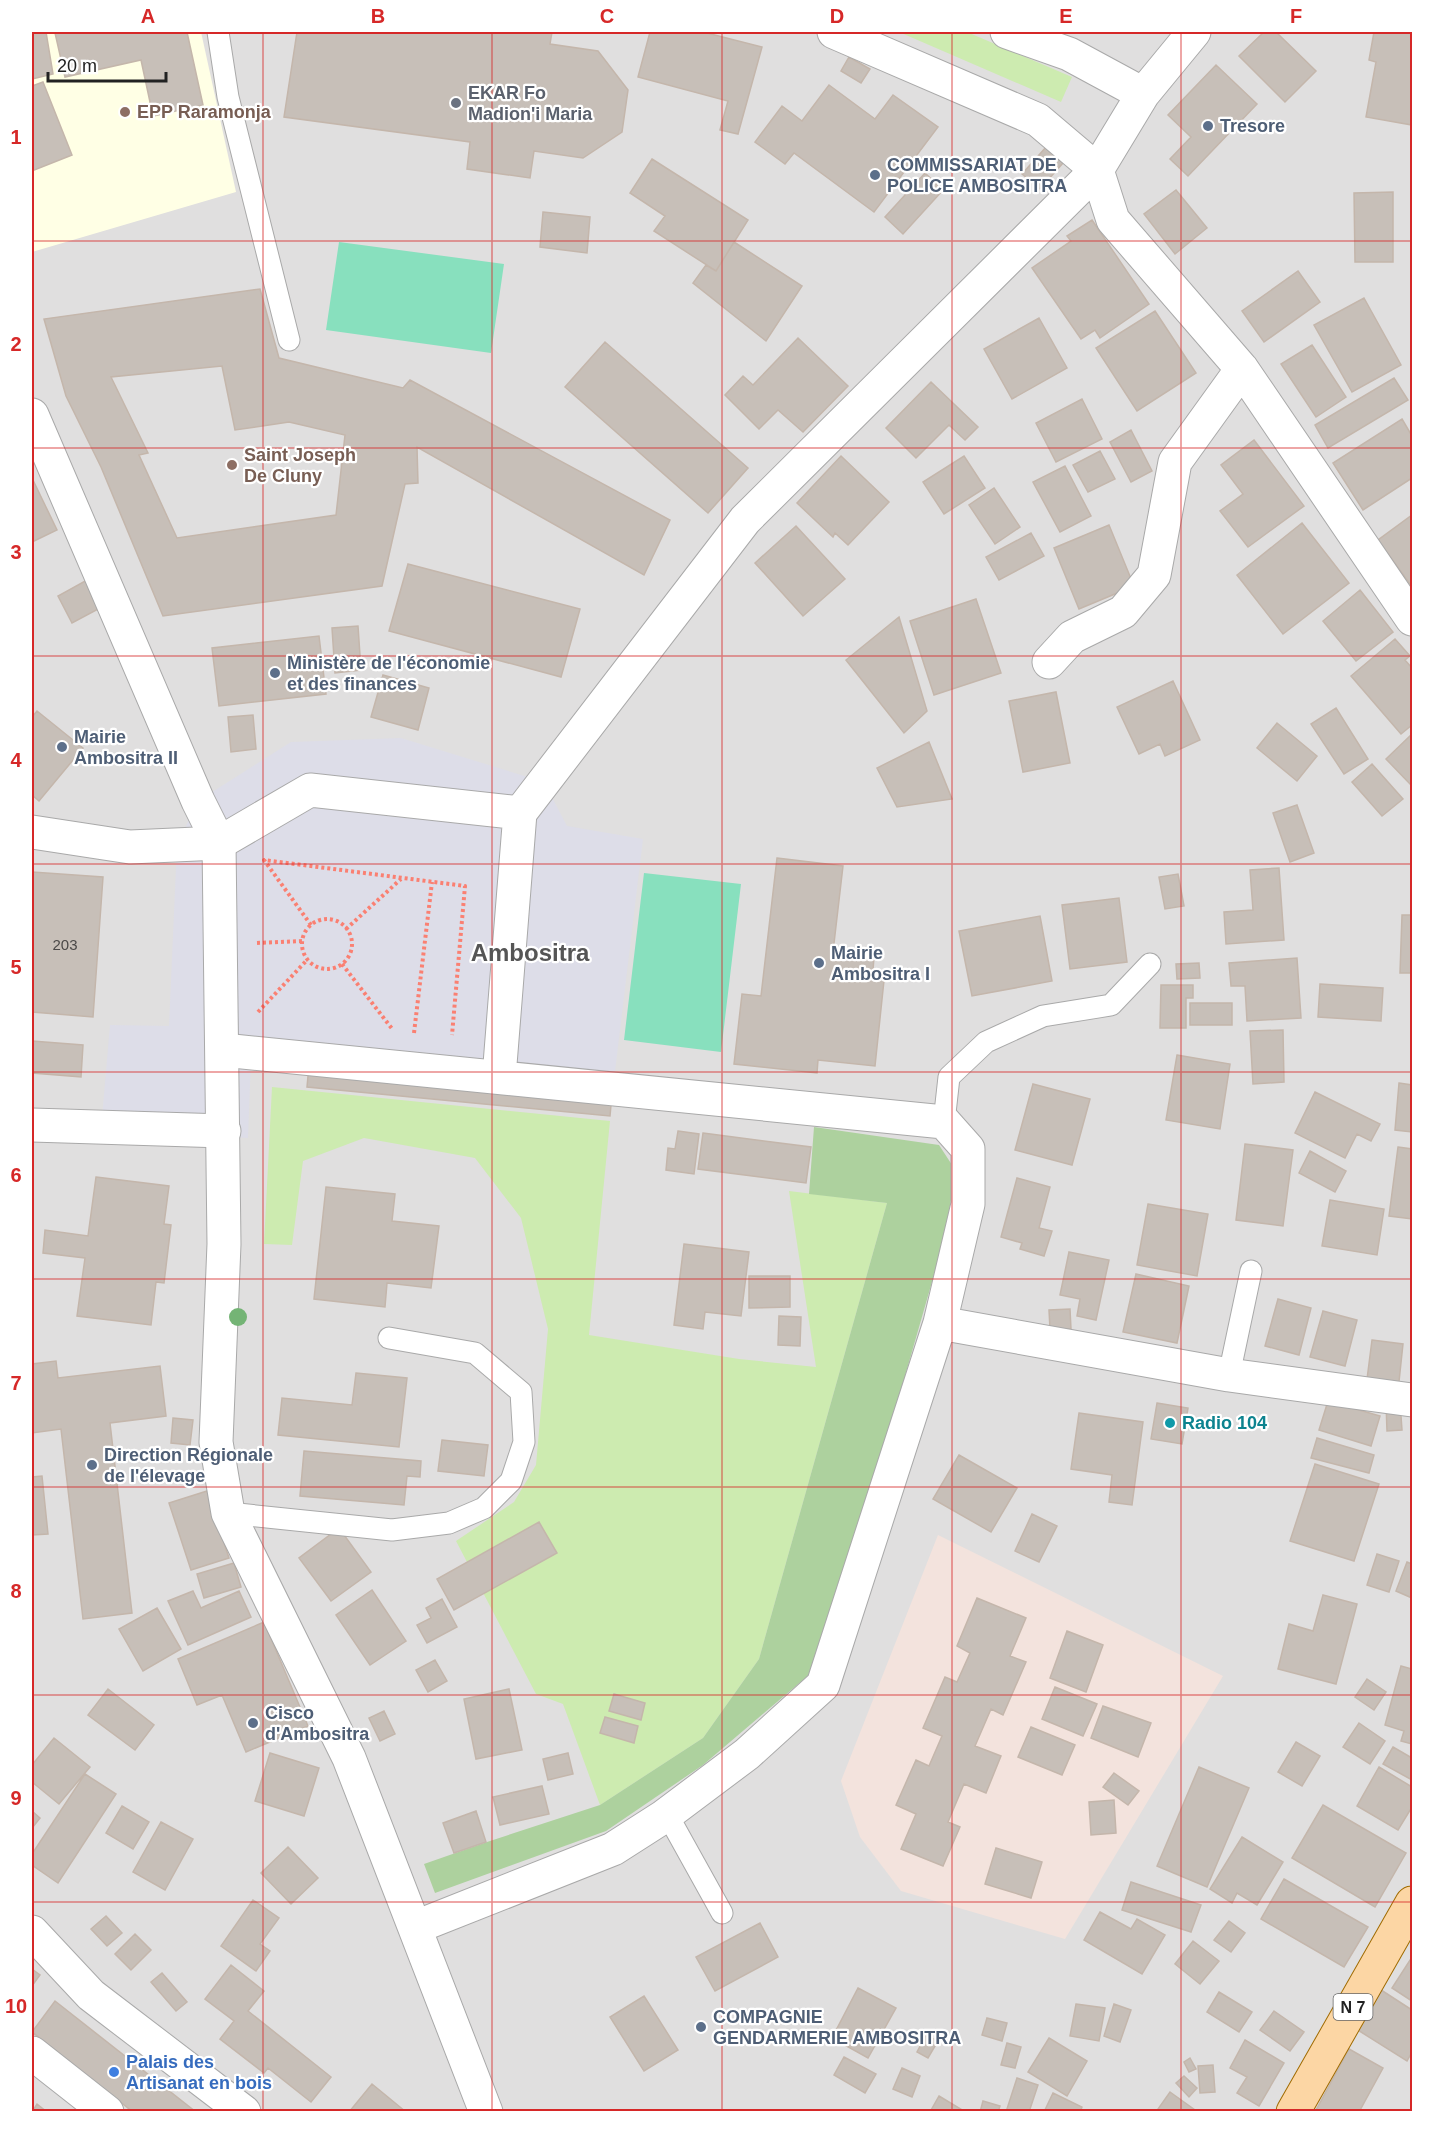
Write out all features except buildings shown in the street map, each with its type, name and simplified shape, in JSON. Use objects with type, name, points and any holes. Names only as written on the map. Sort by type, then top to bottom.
[{"type":"main road","name":"N 7","points":[[1293,2112],[1413,1903]]},
{"type":"street","points":[[834,32],[1038,120],[1097,170],[1113,220],[1242,369],[1413,619]]},
{"type":"street","points":[[1007,32],[1069,54],[1143,94]]},
{"type":"street","points":[[499,1077],[520,813],[745,520],[1097,170],[1143,94],[1194,32]]},
{"type":"street","points":[[1049,662],[1072,637],[1123,612],[1154,575],[1175,462],[1242,369]]},
{"type":"street","points":[[32,415],[198,801],[219,843],[224,1244],[216,1442],[228,1513],[349,1758],[486,2112]]},
{"type":"street","points":[[32,832],[130,847],[219,843],[310,790],[520,813]]},
{"type":"street","points":[[223,1050],[427,1065],[499,1077],[944,1122],[968,1149],[968,1204],[940,1323],[823,1684],[747,1754],[663,1817],[613,1848],[416,1927]]},
{"type":"street","points":[[32,1125],[224,1131]]},
{"type":"street","points":[[940,1323],[1229,1376],[1413,1400]]},
{"type":"street","points":[[32,1932],[91,1995],[244,2112]]},
{"type":"street","points":[[32,2053],[107,2112]]},
{"type":"lane","points":[[218,32],[228,97],[289,340]]},
{"type":"lane","points":[[944,1122],[949,1077],[986,1042],[1042,1016],[1111,1005],[1150,964]]},
{"type":"lane","points":[[1229,1376],[1251,1271]]},
{"type":"lane","points":[[228,1513],[392,1530],[449,1523],[484,1508],[512,1482],[524,1442],[521,1392],[475,1353],[389,1338]]},
{"type":"lane","points":[[663,1817],[672,1823],[723,1912]]},
{"type":"path","points":[[311,925],[264,860],[465,886],[427,1065]]},
{"type":"path","points":[[346,929],[401,878]]},
{"type":"path","points":[[427,1065],[432,882]]},
{"type":"path","points":[[319,920],[329,920],[339,922],[346,929],[351,937],[351,947],[342,964],[334,969],[324,969],[314,966],[307,960],[302,951],[302,941],[311,925],[319,920]]},
{"type":"path","points":[[222,944],[302,941]]},
{"type":"path","points":[[223,1050],[307,960]]},
{"type":"path","points":[[342,964],[427,1065]]},
{"type":"shaded area","points":[[32,32],[1412,32],[1412,2111],[32,2111]]},
{"type":"shaded area","name":"EPP Raramonja","points":[[32,32],[201,32],[236,192],[32,252]]},
{"type":"shaded area","points":[[401,738],[544,782],[567,826],[643,839],[613,1088],[251,1059],[248,1138],[101,1129],[110,1025],[169,1026],[177,845],[198,801],[291,742]]},
{"type":"shaded area","points":[[938,1535],[1223,1676],[1065,1939],[901,1891],[860,1837],[841,1781]]},
{"type":"green space","points":[[899,32],[967,32],[1072,77],[1061,102]]},
{"type":"green space","points":[[339,242],[504,264],[491,353],[326,330]]},
{"type":"green space","points":[[644,873],[741,884],[721,1052],[624,1040]]},
{"type":"green space","points":[[272,1087],[610,1121],[589,1335],[739,1359],[816,1367],[789,1191],[887,1203],[759,1659],[703,1738],[600,1805],[563,1704],[536,1694],[456,1541],[514,1502],[536,1465],[548,1329],[521,1218],[475,1158],[364,1138],[303,1161],[292,1245],[264,1244]]},
{"type":"green space","points":[[814,1127],[939,1145],[956,1171],[944,1240],[868,1505],[810,1674],[703,1765],[606,1831],[435,1893],[424,1864],[600,1805],[703,1738],[759,1659],[887,1203],[809,1194]]},
{"type":"place","name":"EKAR Fo Madion'i Maria","points":[[456,103]]},
{"type":"place","name":"EPP Raramonja","points":[[125,112]]},
{"type":"place","name":"Tresore","points":[[1208,126]]},
{"type":"place","name":"COMMISSARIAT DE POLICE AMBOSITRA","points":[[875,175]]},
{"type":"place","name":"Saint Joseph De Cluny","points":[[232,465]]},
{"type":"place","name":"Ministère de l'économie et des finances","points":[[275,673]]},
{"type":"place","name":"Mairie Ambositra II","points":[[62,747]]},
{"type":"place","name":"Mairie Ambositra I","points":[[819,963]]},
{"type":"place","name":"Radio 104","points":[[1170,1423]]},
{"type":"place","name":"Direction Régionale de l'élevage","points":[[92,1465]]},
{"type":"place","name":"Cisco d'Ambositra","points":[[253,1723]]},
{"type":"place","name":"COMPAGNIE GENDARMERIE AMBOSITRA","points":[[701,2027]]},
{"type":"place","name":"Palais des Artisanat en bois","points":[[114,2072]]},
{"type":"district","name":"Ambositra","points":[[530,953]]}]
